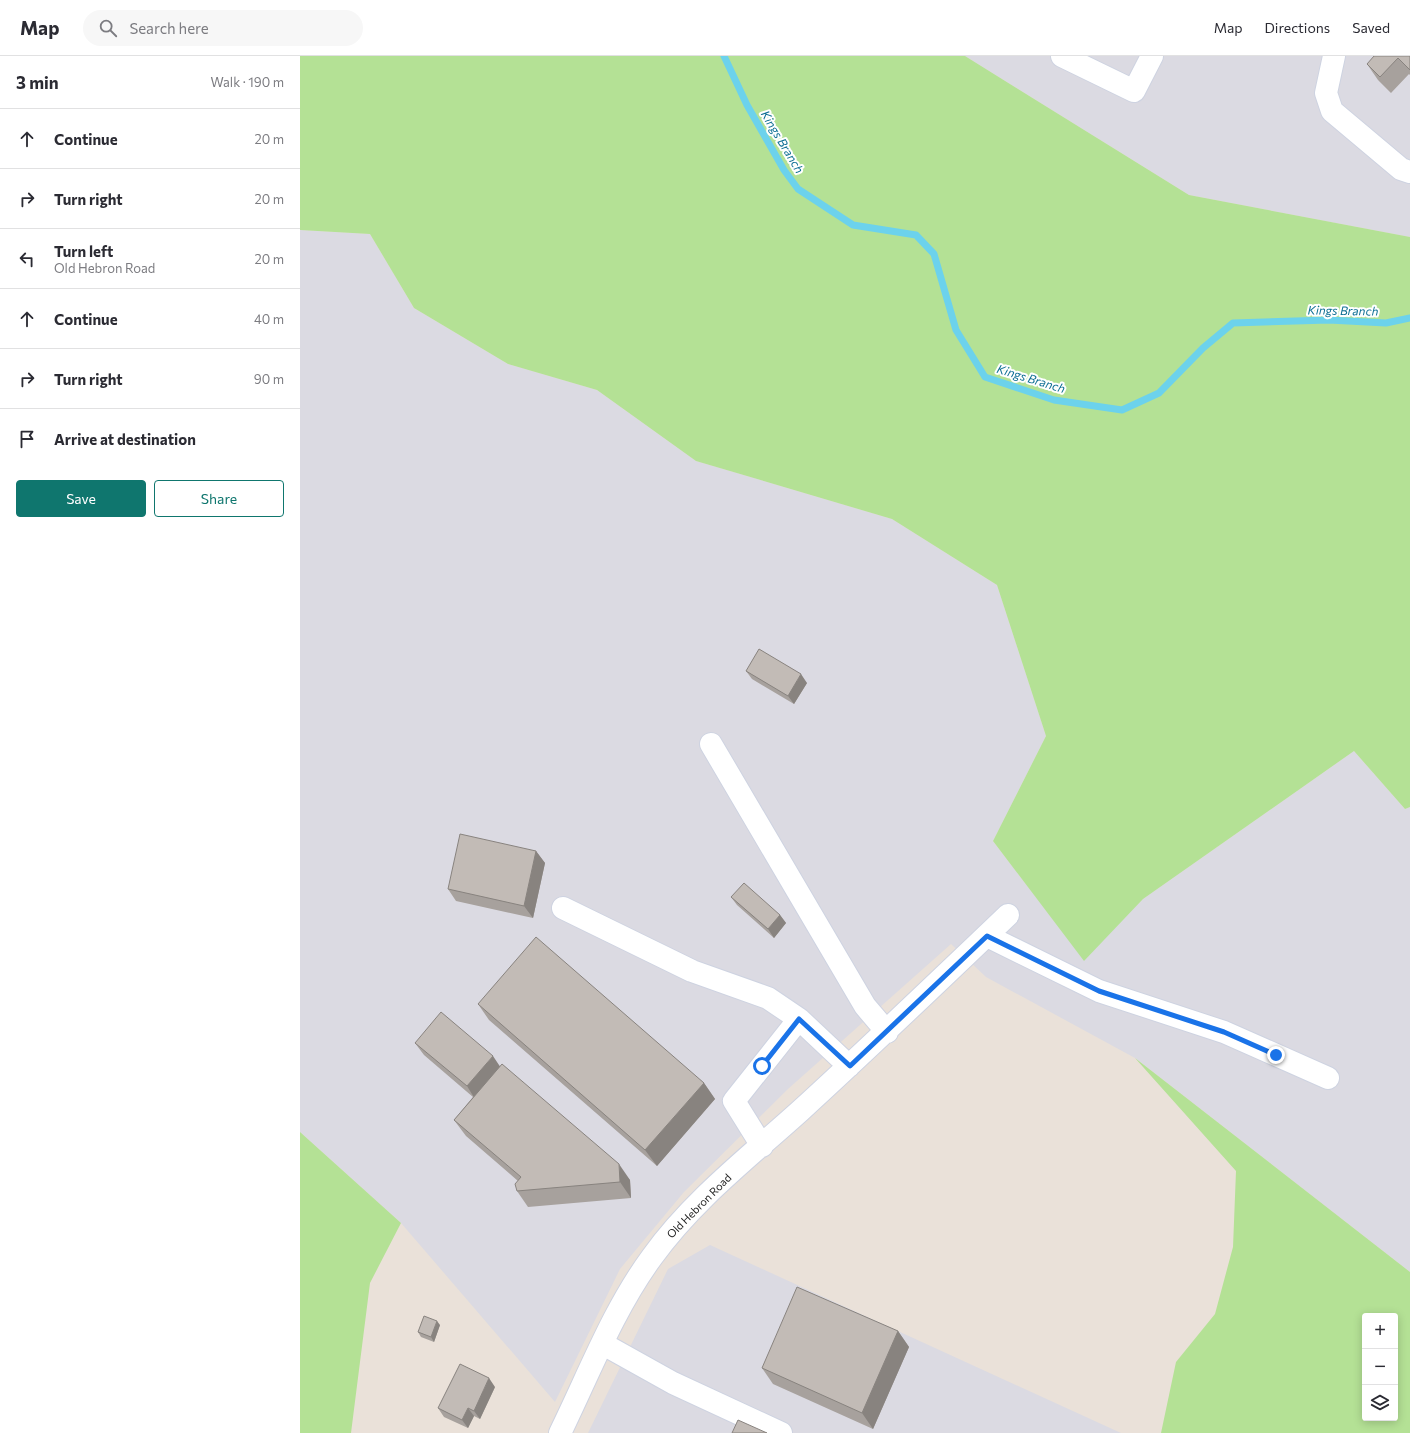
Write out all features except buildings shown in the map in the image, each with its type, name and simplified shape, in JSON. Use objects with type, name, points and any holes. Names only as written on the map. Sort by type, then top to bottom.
[{"type":"street","points":[[1062,56],[1134,91],[1152,56]]},
{"type":"street","points":[[1334,56],[1326,93],[1332,111],[1401,169],[1410,172]]},
{"type":"street","points":[[710,744],[865,1006],[891,1028]]},
{"type":"street","points":[[563,908],[692,971],[768,998],[799,1019],[850,1066]]},
{"type":"street","name":"Old Hebron Road","points":[[560,1433],[623,1303],[651,1258],[666,1238],[702,1200],[891,1028],[1008,916]]},
{"type":"street","points":[[987,936],[1099,991],[1224,1032],[1328,1078]]},
{"type":"street","points":[[762,1146],[734,1101],[799,1019]]},
{"type":"street","points":[[603,1344],[673,1383],[781,1433]]},
{"type":"shaded area","points":[[965,56],[1410,56],[1410,237],[1189,195]]},
{"type":"shaded area","points":[[300,230],[370,234],[414,308],[508,364],[597,390],[696,461],[892,519],[997,585],[1046,736],[993,841],[1084,960],[1143,899],[1354,751],[1405,809],[1410,807],[1410,1272],[1135,1058],[986,977],[951,944],[788,1089],[684,1192],[620,1269],[555,1402],[401,1223],[300,1132]]},
{"type":"shaded area","points":[[710,1245],[1121,1433],[588,1433],[668,1269]]},
{"type":"green space","points":[[300,56],[965,56],[1189,195],[1410,237],[1410,807],[1405,809],[1354,751],[1143,899],[1084,961],[993,841],[1046,736],[997,585],[892,519],[696,461],[597,390],[508,364],[414,308],[370,234],[300,230]]},
{"type":"green space","points":[[1135,1058],[1410,1272],[1410,1433],[1161,1433],[1176,1362],[1215,1314],[1233,1247],[1236,1171]]},
{"type":"green space","points":[[300,1132],[401,1223],[370,1283],[351,1433],[300,1433]]},
{"type":"waterway","name":"Kings Branch","points":[[724,56],[747,105],[784,170],[798,189],[853,225],[916,235],[934,254],[956,330],[985,377],[1054,400],[1122,410],[1159,393],[1203,348],[1233,323],[1329,320],[1386,323],[1410,318]]},
{"type":"route","points":[[762,1066],[799,1019],[850,1066],[987,936],[1099,991],[1224,1032],[1276,1055]]}]
